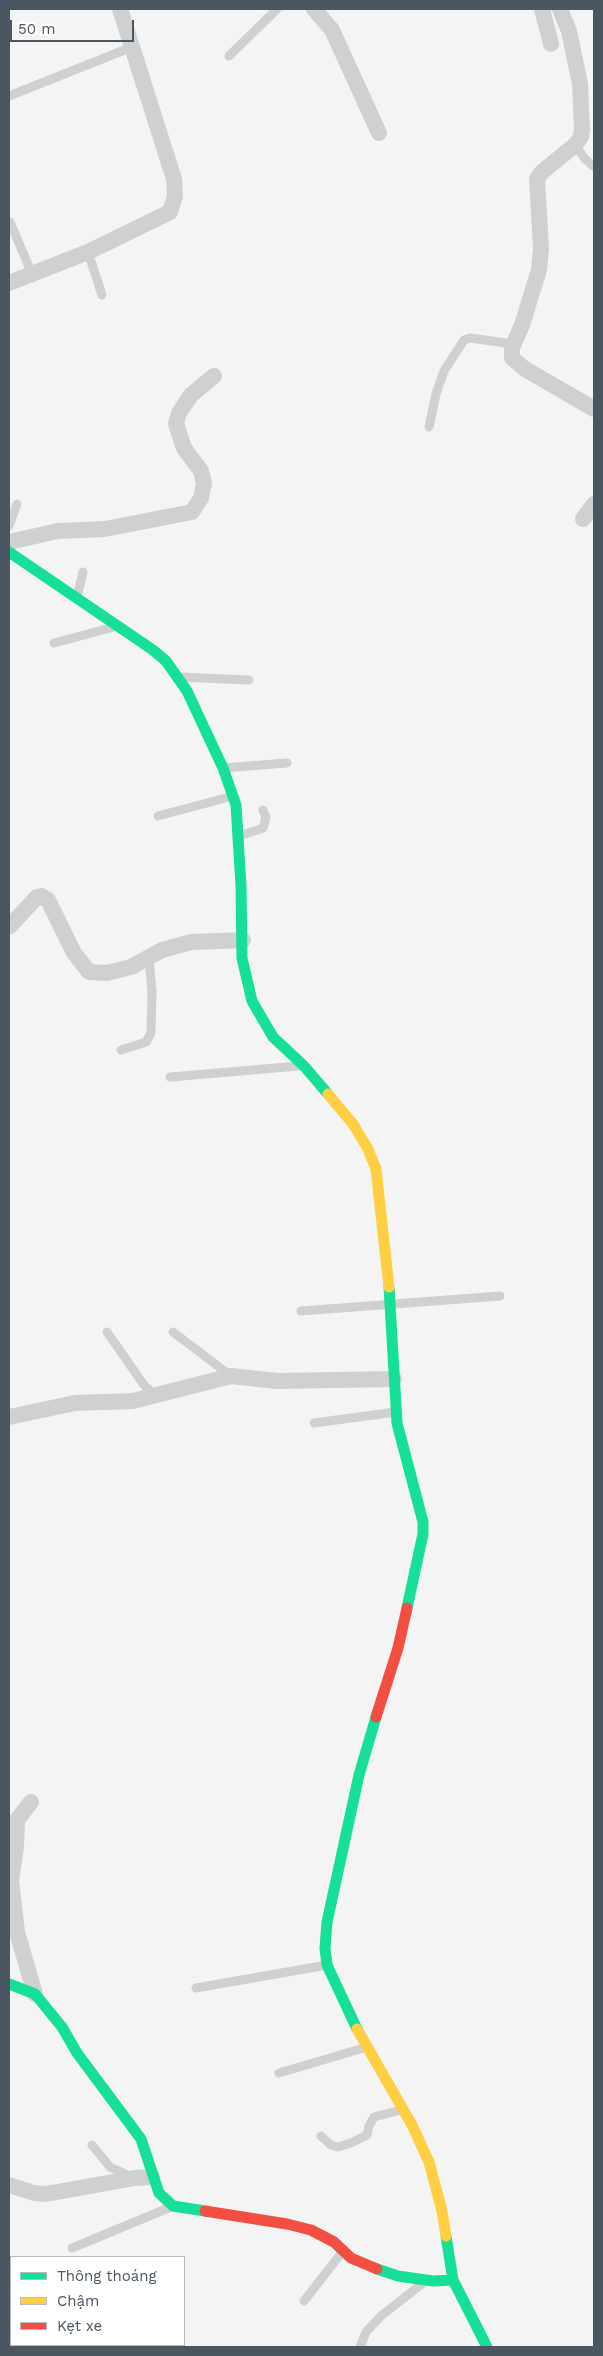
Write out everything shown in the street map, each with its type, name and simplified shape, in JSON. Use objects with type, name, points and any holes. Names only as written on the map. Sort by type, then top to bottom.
[{"type":"street","points":[[9,283],[88,252],[170,212],[175,196],[174,179],[120,9]]},
{"type":"street","points":[[314,9],[332,30],[379,133]]},
{"type":"street","points":[[542,9],[551,44]]},
{"type":"street","points":[[560,9],[569,31],[588,129],[575,145],[542,172],[537,179],[541,248],[539,270],[522,325],[513,344],[512,358],[516,364],[594,409]]},
{"type":"street","points":[[9,542],[58,532],[105,529],[192,512],[201,498],[204,483],[201,471],[184,448],[176,424],[179,413],[191,395],[214,376]]},
{"type":"street","points":[[583,519],[594,504]]},
{"type":"street","points":[[9,552],[166,661],[187,691],[223,768],[236,805],[239,836],[242,958],[252,1001],[273,1037],[304,1066],[353,1124],[368,1149],[376,1169],[388,1260],[397,1423],[423,1522],[423,1534],[398,1648],[359,1774],[325,1936],[328,1965],[348,2014],[403,2109],[429,2162],[442,2210],[453,2280],[465,2307],[487,2347]]},
{"type":"street","points":[[9,927],[37,897],[41,896],[48,900],[74,953],[89,972],[107,973],[131,967],[162,950],[190,942],[243,940]]},
{"type":"street","points":[[9,1417],[75,1403],[133,1401],[231,1376],[276,1381],[394,1379]]},
{"type":"street","points":[[32,1802],[16,1820],[16,1847],[11,1880],[17,1932],[35,1994],[62,2027],[77,2053],[141,2139],[152,2177],[159,2193],[172,2206],[287,2224],[311,2230],[334,2242],[351,2258],[370,2267],[398,2276],[427,2280],[453,2280]]},
{"type":"street","points":[[9,1984],[35,1994]]},
{"type":"street","points":[[9,2185],[34,2193],[46,2194],[135,2178],[152,2177]]},
{"type":"lane","points":[[229,56],[277,9]]},
{"type":"lane","points":[[9,96],[132,47]]},
{"type":"lane","points":[[575,145],[585,160],[594,167]]},
{"type":"lane","points":[[10,222],[32,274]]},
{"type":"lane","points":[[88,252],[102,295]]},
{"type":"lane","points":[[429,426],[436,394],[444,371],[464,340],[470,338],[513,344]]},
{"type":"lane","points":[[9,526],[16,504]]},
{"type":"lane","points":[[76,599],[84,572]]},
{"type":"lane","points":[[54,643],[118,626]]},
{"type":"lane","points":[[177,677],[249,680]]},
{"type":"lane","points":[[223,768],[287,763]]},
{"type":"lane","points":[[158,816],[233,796]]},
{"type":"lane","points":[[239,836],[263,828],[266,817],[263,810]]},
{"type":"lane","points":[[121,1050],[146,1042],[151,1033],[152,992],[149,957]]},
{"type":"lane","points":[[170,1077],[304,1066]]},
{"type":"lane","points":[[302,1311],[390,1306],[500,1296]]},
{"type":"lane","points":[[107,1332],[144,1385],[155,1395]]},
{"type":"lane","points":[[173,1332],[231,1376]]},
{"type":"lane","points":[[314,1423],[396,1412]]},
{"type":"lane","points":[[196,1988],[328,1965]]},
{"type":"lane","points":[[279,2073],[367,2047]]},
{"type":"lane","points":[[321,2136],[331,2145],[338,2146],[351,2143],[367,2135],[374,2117],[403,2109]]},
{"type":"lane","points":[[92,2145],[110,2167],[135,2178]]},
{"type":"lane","points":[[72,2248],[172,2206]]},
{"type":"lane","points":[[304,2301],[344,2251]]},
{"type":"lane","points":[[360,2347],[366,2332],[380,2316],[427,2280]]},
{"type":"traffic: fast","points":[[9,552],[153,650],[166,661],[187,691],[223,768],[236,805],[241,886],[242,958],[252,1001],[273,1037],[304,1066],[328,1094]]},
{"type":"traffic: fast","points":[[389,1287],[397,1423],[423,1522],[423,1534],[407,1608]]},
{"type":"traffic: fast","points":[[357,2029],[327,1965],[325,1948],[327,1922],[359,1775],[376,1717]]},
{"type":"traffic: fast","points":[[9,1984],[35,1994],[62,2027],[77,2053],[141,2139],[159,2193],[173,2206],[205,2211]]},
{"type":"traffic: fast","points":[[446,2236],[453,2280],[487,2347]]},
{"type":"traffic: fast","points":[[377,2269],[398,2276],[433,2281],[453,2280]]},
{"type":"traffic: slow","points":[[328,1094],[353,1124],[368,1149],[376,1169],[389,1287]]},
{"type":"traffic: slow","points":[[357,2029],[412,2125],[429,2162],[442,2211],[446,2236]]},
{"type":"traffic: jam","points":[[376,1717],[398,1648],[407,1608]]},
{"type":"traffic: jam","points":[[205,2211],[287,2224],[311,2230],[334,2242],[351,2258],[377,2269]]}]
